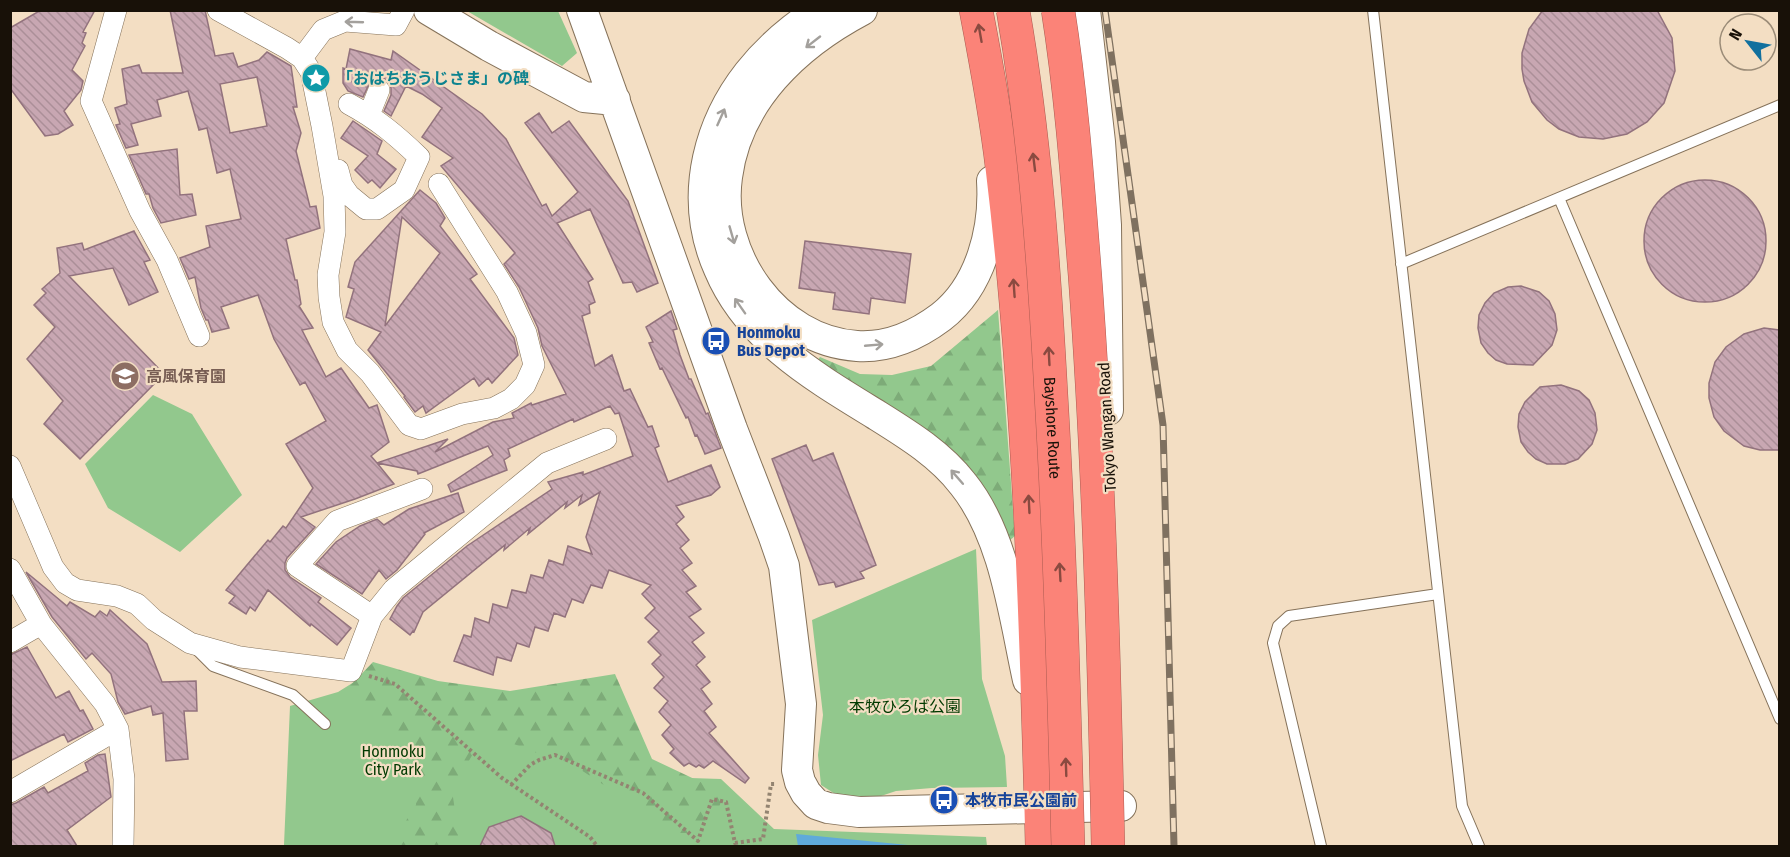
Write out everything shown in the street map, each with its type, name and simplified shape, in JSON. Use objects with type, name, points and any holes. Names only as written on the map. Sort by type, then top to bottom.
[{"type":"highway","points":[[976,10],[1002,165],[1013,273],[1031,548],[1042,846]]},
{"type":"highway","name":"Bayshore Route","points":[[1013,10],[1036,177],[1047,309],[1061,592],[1068,846]]},
{"type":"highway","points":[[1058,10],[1077,173],[1096,440],[1108,846]]},
{"type":"highway","name":"Tokyo Wangan Road","points":[[1058,10],[1066,45],[1086,174],[1099,303],[1108,428],[1122,846]]},
{"type":"street","points":[[116,10],[91,101],[140,211],[167,260],[200,336]]},
{"type":"street","points":[[218,10],[287,48],[302,58],[311,72],[334,196],[335,232],[328,275],[333,322],[347,350],[370,373],[409,425],[422,429],[462,414],[494,408],[511,399],[525,385],[534,365],[526,333],[507,292],[439,184]]},
{"type":"street","points":[[302,58],[323,30],[345,21],[396,25],[404,10]]},
{"type":"street","points":[[429,10],[489,46],[584,97],[615,100]]},
{"type":"street","points":[[582,10],[689,306],[713,379],[784,566],[801,704],[797,770],[806,793],[816,804],[859,812],[1121,806]]},
{"type":"street","points":[[820,10],[780,39],[754,64],[720,118],[710,147],[716,175],[726,203],[730,230],[738,255],[752,281],[780,314],[809,333],[834,343],[857,346],[880,345],[904,339],[926,328],[946,312],[964,292],[976,270],[986,246],[993,194],[986,64]]},
{"type":"street","points":[[862,10],[823,34],[794,57],[771,79],[754,102],[703,199],[705,228],[726,286],[767,339],[794,362],[925,446],[964,484],[980,508],[1002,564],[1038,730]]},
{"type":"street","points":[[1085,10],[1100,142],[1106,225],[1108,428]]},
{"type":"street","points":[[369,115],[379,90]]},
{"type":"street","points":[[321,117],[342,185],[349,195],[366,209],[377,209],[404,190],[419,157],[390,130],[349,104]]},
{"type":"street","points":[[10,466],[53,567],[65,583],[77,590],[117,596],[137,604],[154,620],[190,643],[240,657],[351,671],[372,616],[394,589],[547,463],[606,439]]},
{"type":"street","points":[[372,616],[297,566],[337,522],[422,489]]},
{"type":"street","points":[[10,569],[40,624],[105,704],[118,729],[124,779],[123,846]]},
{"type":"street","points":[[10,642],[40,624]]},
{"type":"street","points":[[10,792],[118,729]]},
{"type":"lane","points":[[1373,10],[1462,806],[1479,846]]},
{"type":"lane","points":[[1401,264],[1779,105]]},
{"type":"lane","points":[[1559,198],[1779,719]]},
{"type":"lane","points":[[1321,846],[1273,643],[1278,626],[1289,616],[1438,594]]},
{"type":"lane","points":[[190,643],[213,666],[293,695],[325,724]]},
{"type":"path","points":[[351,671],[395,684],[502,778],[590,837],[597,846]]},
{"type":"path","points":[[512,784],[530,765],[555,755],[643,793],[698,841],[712,799],[726,802],[735,843],[763,839],[771,784],[800,782]]},
{"type":"green space","points":[[467,11],[558,11],[577,53],[562,66]]},
{"type":"green space","points":[[998,310],[1015,536],[1009,541],[817,361],[820,357],[860,374],[892,375],[931,366]]},
{"type":"green space","points":[[153,395],[192,414],[242,495],[180,552],[108,508],[85,464]]},
{"type":"green space","name":"本牧ひろば公園","points":[[976,549],[982,679],[1005,756],[1007,787],[932,788],[896,791],[878,797],[843,799],[821,785],[818,755],[823,715],[812,620]]},
{"type":"green space","points":[[373,662],[438,681],[510,691],[615,674],[652,759],[724,793],[710,833],[677,833],[581,770],[485,733],[452,790],[460,846],[390,846],[416,805],[414,753],[363,702],[345,691]]},
{"type":"green space","name":"Honmoku City Park","points":[[375,669],[690,778],[721,779],[774,829],[986,837],[987,846],[280,846],[284,845],[290,706],[338,692]]},
{"type":"water","points":[[796,834],[918,846],[798,846]]},
{"type":"building","points":[[41,10],[95,10],[83,32],[86,33],[82,43],[85,46],[72,70],[83,81],[81,90],[64,111],[73,125],[58,134],[45,136],[10,88],[10,28]]},
{"type":"building","points":[[170,10],[205,10],[215,56],[233,53],[238,67],[259,60],[267,52],[291,66],[297,107],[293,107],[301,133],[296,151],[310,207],[316,206],[320,228],[286,239],[295,280],[297,280],[301,304],[299,306],[313,328],[302,330],[326,377],[341,368],[369,408],[377,405],[389,442],[371,456],[394,484],[301,517],[315,527],[287,558],[285,570],[290,577],[321,598],[318,602],[351,628],[337,645],[311,624],[310,626],[268,590],[255,611],[250,607],[246,614],[229,603],[235,596],[226,590],[268,540],[270,542],[283,526],[286,528],[313,488],[286,444],[326,421],[305,382],[300,385],[274,339],[258,295],[221,307],[229,328],[212,332],[201,308],[195,277],[189,279],[180,258],[210,247],[206,226],[241,219],[230,169],[217,173],[207,128],[199,130],[188,91],[157,100],[161,116],[131,124],[138,145],[126,148],[116,125],[120,124],[115,108],[127,104],[122,69],[139,65],[142,73],[183,73]],"holes":[[[257,77],[267,126],[230,133],[220,84]]]},
{"type":"building","points":[[1543,10],[1657,10],[1672,38],[1675,71],[1664,103],[1647,122],[1627,134],[1603,139],[1579,137],[1559,129],[1547,120],[1532,102],[1522,69],[1522,53],[1529,29]]},
{"type":"building","points":[[350,49],[391,60],[393,51],[482,114],[506,139],[542,206],[546,204],[552,216],[578,192],[525,123],[539,113],[552,133],[569,121],[628,201],[658,283],[637,292],[632,282],[623,283],[590,209],[557,223],[593,279],[588,282],[595,302],[589,305],[590,313],[582,316],[595,366],[612,355],[624,391],[630,389],[648,427],[652,426],[659,446],[655,448],[668,482],[711,465],[720,487],[711,495],[676,506],[684,517],[676,524],[689,540],[680,548],[692,563],[682,570],[696,586],[686,592],[701,609],[689,617],[704,633],[692,642],[705,657],[696,665],[710,682],[701,689],[712,704],[704,711],[716,727],[709,733],[749,778],[745,783],[713,761],[704,768],[689,763],[684,766],[670,753],[674,749],[662,735],[671,725],[659,712],[668,701],[654,688],[664,677],[652,664],[661,655],[648,642],[659,631],[645,618],[655,608],[642,594],[651,585],[609,570],[602,588],[591,585],[583,603],[572,599],[565,617],[554,613],[548,631],[535,627],[529,647],[517,643],[511,661],[497,657],[493,675],[454,661],[464,635],[471,637],[475,618],[489,623],[493,604],[507,608],[512,590],[526,593],[531,575],[543,578],[549,560],[563,565],[568,546],[592,554],[586,537],[600,492],[579,505],[582,495],[565,508],[567,502],[528,534],[530,528],[504,550],[505,545],[423,612],[414,632],[410,635],[390,619],[403,598],[467,546],[552,489],[548,482],[583,472],[583,475],[633,456],[619,413],[615,414],[610,406],[574,422],[573,419],[508,449],[510,456],[504,460],[507,470],[451,492],[448,485],[493,455],[488,446],[418,474],[417,471],[377,463],[448,439],[435,452],[493,422],[514,418],[512,413],[531,403],[532,405],[566,394],[542,346],[538,328],[519,287],[504,264],[515,253],[441,166],[453,158],[422,137],[442,108],[406,86],[391,116],[384,111],[391,95],[391,88],[389,82],[383,78],[371,80],[363,97],[348,91],[343,83],[343,68],[346,69]]},
{"type":"building","points":[[353,121],[382,141],[377,154],[396,169],[380,188],[372,180],[368,183],[355,170],[368,156],[341,138]]},
{"type":"building","points":[[177,149],[180,195],[192,194],[196,215],[161,223],[129,155]]},
{"type":"building","points":[[1705,180],[1728,185],[1739,190],[1748,198],[1756,207],[1761,218],[1766,241],[1761,264],[1756,275],[1748,284],[1739,292],[1728,297],[1705,302],[1682,297],[1671,292],[1662,284],[1654,275],[1649,264],[1644,241],[1649,218],[1654,207],[1662,198],[1671,190],[1682,185]]},
{"type":"building","points":[[420,190],[436,203],[445,218],[440,226],[477,274],[470,279],[514,338],[518,355],[492,383],[488,378],[479,386],[474,378],[426,413],[423,406],[415,412],[368,350],[381,332],[346,317],[354,289],[348,287],[355,262]],"holes":[[[402,217],[440,253],[385,326]]]},
{"type":"building","points":[[134,231],[150,260],[144,262],[158,292],[129,305],[113,268],[69,276],[164,374],[80,459],[44,424],[63,401],[27,359],[55,327],[34,305],[46,293],[42,289],[60,273],[57,248],[82,243],[84,250]]},
{"type":"building","points":[[805,241],[911,254],[905,303],[871,298],[869,314],[833,309],[835,293],[799,288]]},
{"type":"building","points":[[1521,286],[1539,292],[1549,301],[1555,314],[1557,330],[1552,345],[1533,365],[1507,364],[1496,360],[1481,343],[1478,328],[1479,315],[1485,303],[1494,293],[1508,287]]},
{"type":"building","points":[[671,311],[677,329],[673,330],[680,355],[689,379],[706,414],[708,413],[721,448],[705,454],[688,417],[686,418],[662,368],[660,369],[649,343],[653,342],[646,327]]},
{"type":"building","points":[[1764,328],[1779,330],[1779,450],[1760,450],[1744,446],[1724,431],[1714,417],[1709,398],[1709,383],[1715,362],[1726,347],[1744,334]]},
{"type":"building","points":[[1561,385],[1579,391],[1589,400],[1595,413],[1597,430],[1592,444],[1578,459],[1565,464],[1547,464],[1536,459],[1521,442],[1518,427],[1519,414],[1525,402],[1540,387]]},
{"type":"building","points":[[806,445],[813,461],[833,453],[876,565],[860,572],[864,578],[836,587],[834,582],[819,585],[772,459]]},
{"type":"building","points":[[458,493],[464,512],[424,533],[397,570],[386,579],[379,570],[362,594],[316,564],[336,542],[360,526],[377,519],[384,525],[409,509]]},
{"type":"building","points":[[26,572],[67,606],[70,602],[95,617],[100,611],[107,616],[110,610],[147,644],[162,682],[196,681],[197,711],[184,711],[188,759],[166,761],[163,713],[153,715],[151,706],[125,714],[118,702],[111,674],[92,653],[86,659],[52,617]]},
{"type":"building","points":[[27,647],[56,698],[69,691],[93,729],[68,742],[64,734],[10,761],[10,655]]},
{"type":"building","points":[[105,754],[111,797],[67,830],[77,846],[10,846],[10,805],[44,787],[48,793],[88,771],[85,763],[98,755]]},
{"type":"building","points":[[521,816],[551,833],[555,846],[480,846],[489,827]]},
{"type":"railway","points":[[1105,10],[1163,425],[1174,846]]},
{"type":"place","name":"「おはちおうじさま」の碑","points":[[316,78]]},
{"type":"place","name":"Honmoku Bus Depot","points":[[716,341]]},
{"type":"place","name":"高風保育園","points":[[125,376]]},
{"type":"place","name":"本牧市民公園前","points":[[944,800]]}]
